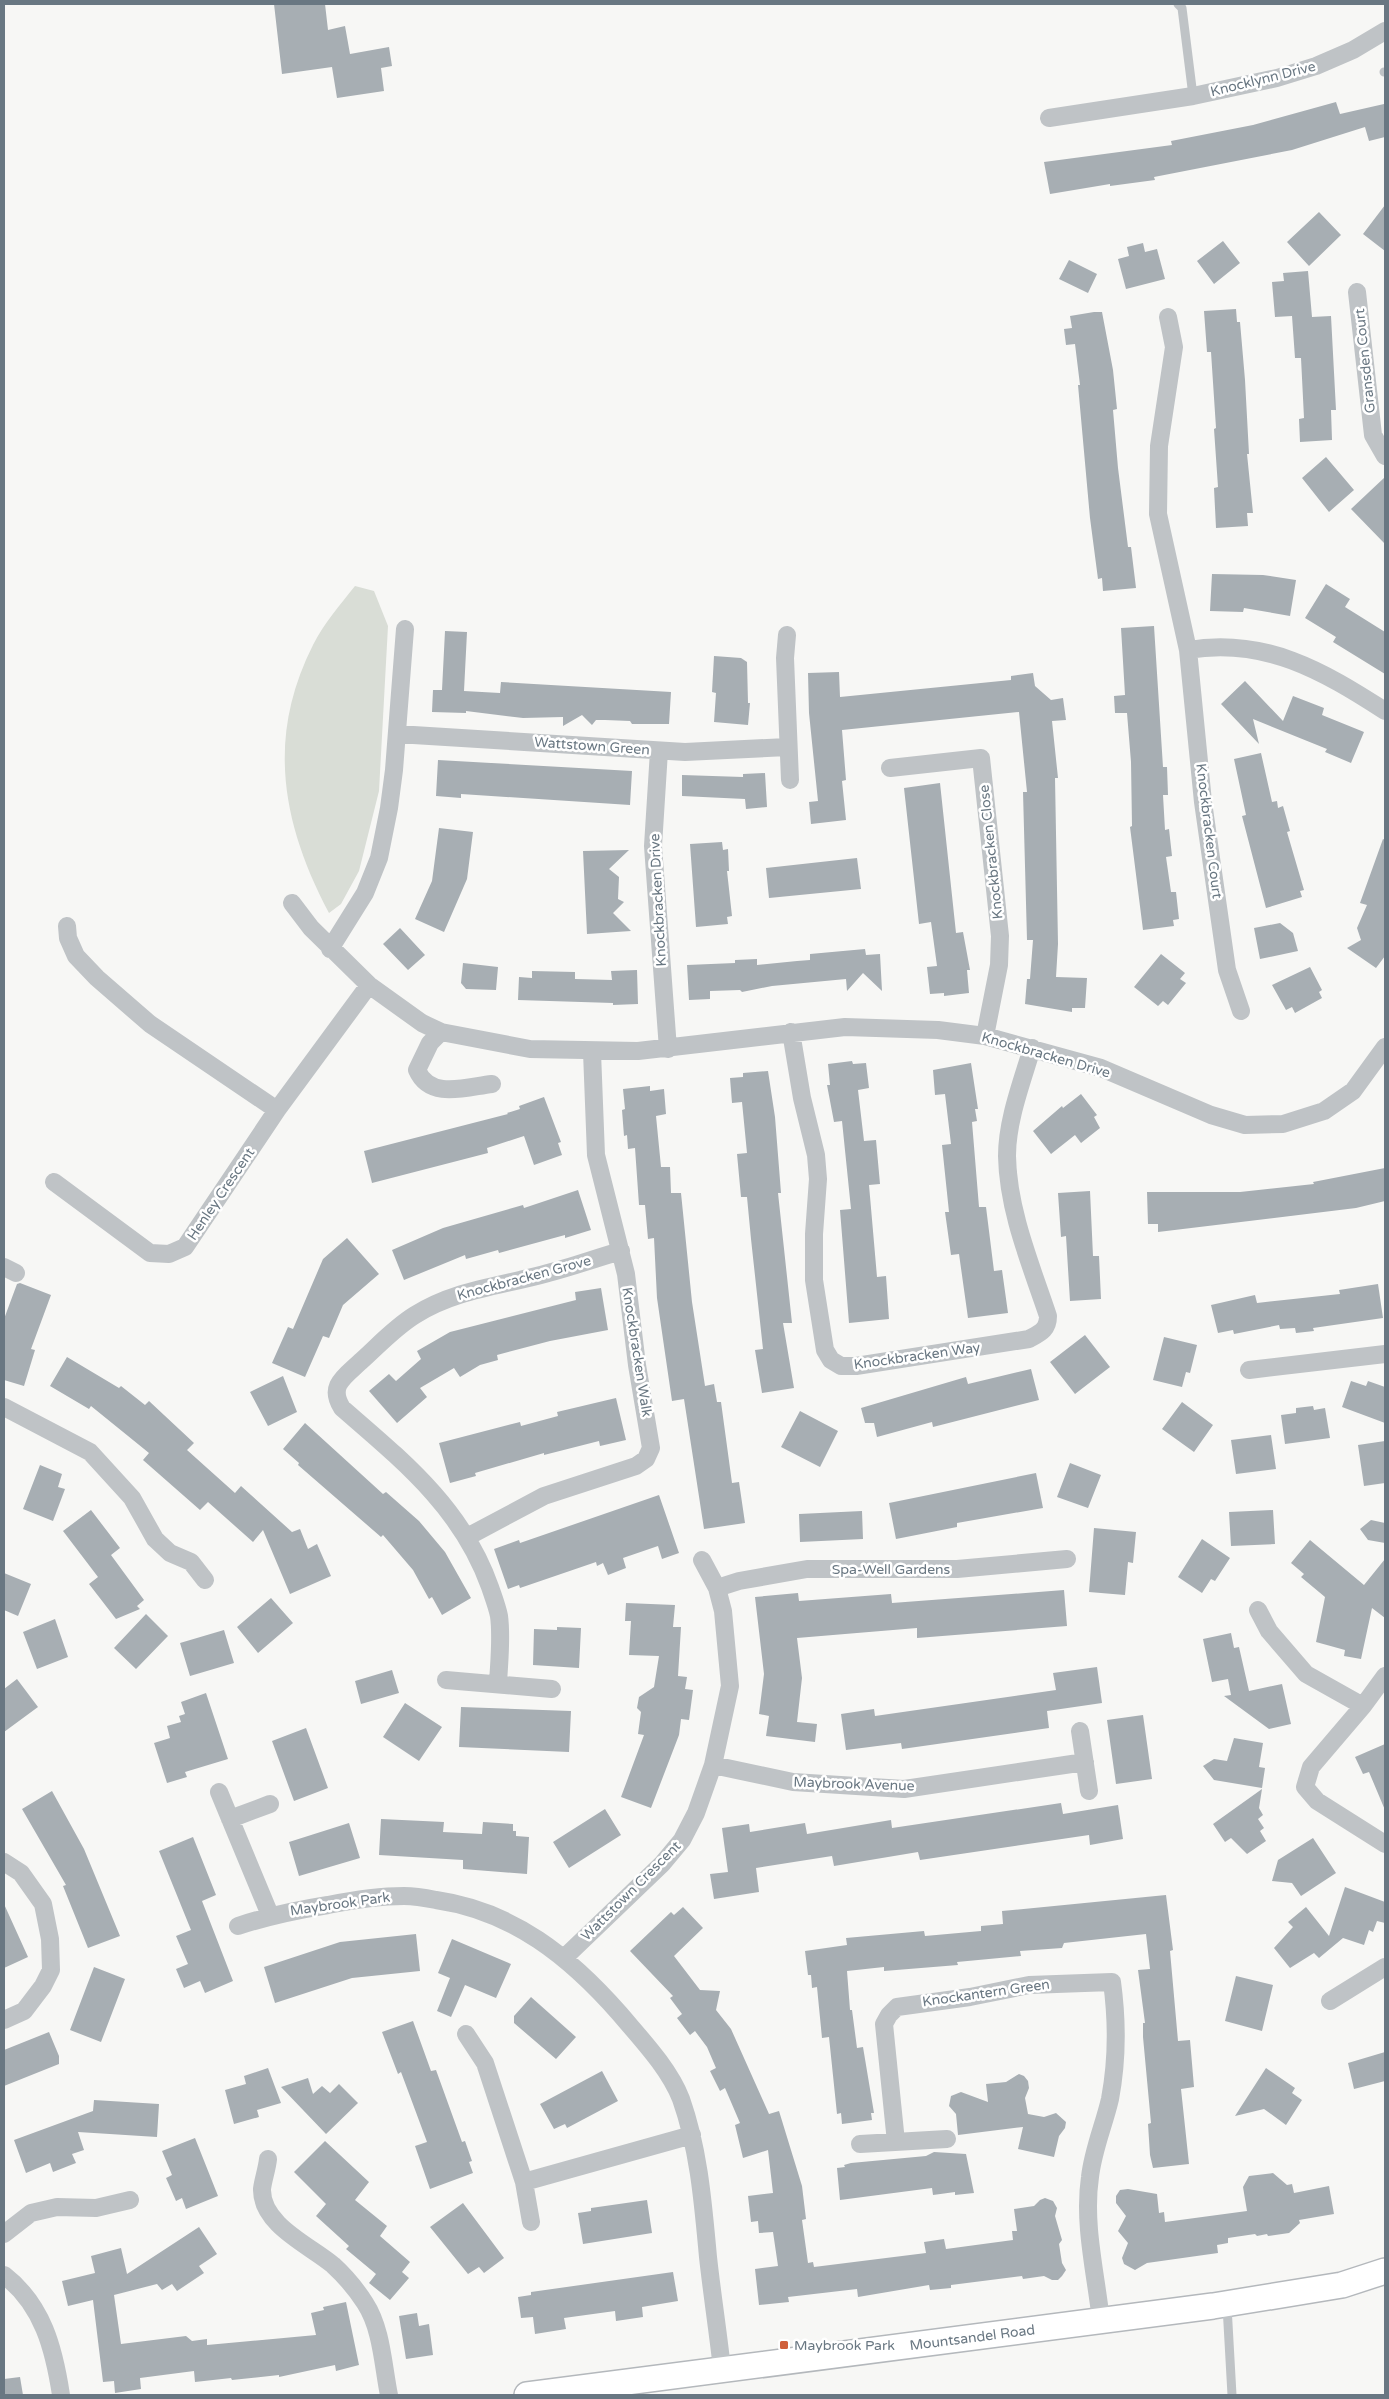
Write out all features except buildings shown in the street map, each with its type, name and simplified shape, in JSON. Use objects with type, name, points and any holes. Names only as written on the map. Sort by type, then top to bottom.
[{"type":"street","name":"Knocklynn Drive","points":[[1049,118],[1193,96],[1277,78],[1316,66],[1353,50],[1385,31]]},
{"type":"street","name":"Gransden Court","points":[[1357,292],[1373,434],[1385,456]]},
{"type":"street","name":"Knockbracken Court","points":[[1168,317],[1174,347],[1159,446],[1158,514],[1188,650],[1203,802],[1227,970],[1241,1011]]},
{"type":"street","points":[[330,948],[365,893],[378,858],[389,808],[405,629]]},
{"type":"street","points":[[787,635],[785,658],[787,747],[790,780]]},
{"type":"street","points":[[1188,650],[1211,646],[1266,653],[1306,664],[1385,711]]},
{"type":"street","name":"Wattstown Green","points":[[397,734],[685,752],[787,747]]},
{"type":"street","name":"Knockbracken Drive","points":[[659,751],[653,846],[668,1049]]},
{"type":"street","name":"Knockbracken Close","points":[[890,768],[981,758],[1000,936],[999,965],[985,1036]]},
{"type":"street","name":"Knockbracken Drive","points":[[292,902],[311,928],[368,985],[422,1023],[440,1032],[530,1049],[592,1052],[668,1049],[791,1032],[845,1027],[894,1028],[985,1036],[1101,1068],[1211,1116],[1245,1125],[1284,1124],[1324,1111],[1353,1091],[1385,1047]]},
{"type":"street","points":[[68,926],[68,938],[76,956],[96,978],[150,1024],[277,1110]]},
{"type":"street","name":"Henley Crescent","points":[[54,1182],[150,1253],[170,1254],[185,1247],[277,1110],[368,985]]},
{"type":"street","points":[[440,1032],[430,1043],[417,1070],[422,1080],[432,1088],[451,1089],[492,1084]]},
{"type":"street","name":"Knockbracken Way","points":[[791,1032],[802,1098],[816,1156],[818,1179],[814,1234],[816,1288],[825,1350],[831,1360],[841,1366],[1029,1339],[1043,1332],[1048,1324],[1048,1316],[1010,1193],[1007,1155],[1013,1118],[1032,1048]]},
{"type":"street","name":"Knockbracken Walk","points":[[467,1537],[544,1496],[636,1466],[646,1459],[651,1448],[650,1433],[637,1365],[630,1297],[596,1155],[592,1052]]},
{"type":"street","name":"Knockbracken Grove","points":[[498,1684],[499,1616],[484,1570],[467,1537],[443,1503],[418,1474],[342,1408],[336,1398],[336,1389],[344,1378],[400,1326],[440,1302],[467,1291],[547,1274],[620,1251]]},
{"type":"street","points":[[1249,1370],[1385,1354]]},
{"type":"street","points":[[4,1406],[90,1452],[132,1498],[155,1539],[170,1553],[191,1562],[205,1580]]},
{"type":"street","name":"Spa-Well Gardens","points":[[717,1588],[739,1581],[807,1569],[957,1569],[1067,1559]]},
{"type":"street","name":"Wattstown Crescent","points":[[564,1958],[662,1864],[682,1840],[696,1813],[713,1765],[730,1686],[723,1612],[717,1588],[702,1560]]},
{"type":"street","points":[[1258,1610],[1269,1630],[1306,1674],[1363,1706]]},
{"type":"street","points":[[1385,1676],[1363,1706],[1311,1767],[1305,1787],[1317,1801],[1385,1844]]},
{"type":"street","points":[[446,1680],[552,1689]]},
{"type":"street","points":[[1080,1731],[1089,1791]]},
{"type":"street","name":"Maybrook Avenue","points":[[713,1765],[793,1782],[904,1789],[1085,1762]]},
{"type":"street","name":"Maybrook Park","points":[[219,1792],[270,1915]]},
{"type":"street","points":[[230,1819],[270,1804]]},
{"type":"street","points":[[4,1862],[21,1873],[43,1904],[50,1939],[51,1970],[43,1986],[24,2011],[4,2020]]},
{"type":"street","name":"Maybrook Park","points":[[238,1926],[270,1915],[362,1898],[406,1896],[451,1902],[511,1922],[536,1937],[564,1958],[596,1987],[660,2064],[680,2096],[692,2135],[704,2203],[722,2369]]},
{"type":"street","points":[[1330,2001],[1385,1966]]},
{"type":"street","name":"Knockantern Green","points":[[896,2142],[884,2024],[897,2007],[970,1997],[1028,1985],[1112,1982],[1114,2000],[1114,2071],[1110,2100],[1090,2175],[1087,2203],[1101,2320]]},
{"type":"street","points":[[466,2034],[485,2063],[524,2182],[531,2222]]},
{"type":"street","points":[[524,2182],[692,2135]]},
{"type":"street","points":[[860,2144],[947,2139]]},
{"type":"street","points":[[268,2159],[262,2191],[271,2215],[293,2238],[333,2265],[352,2284],[366,2304],[374,2321],[389,2395]]},
{"type":"street","points":[[4,2234],[30,2213],[57,2207],[96,2208],[130,2200]]},
{"type":"street","name":"Mountsandel Road","points":[[527,2395],[596,2391],[722,2369],[1227,2304],[1342,2285],[1385,2271]]},
{"type":"street","points":[[4,2275],[13,2282],[38,2314],[53,2348],[61,2395]]},
{"type":"lane","name":"Knocklynn Drive","points":[[1178,4],[1182,8],[1193,96]]},
{"type":"lane","points":[[1227,2304],[1232,2395]]},
{"type":"shaded area","points":[[355,586],[374,591],[388,626],[379,791],[359,871],[341,904],[329,913],[300,847],[291,814],[286,780],[285,747],[289,714],[298,680],[313,645],[327,622]]},
{"type":"place","name":"Maybrook Park","points":[[784,2345]]}]
